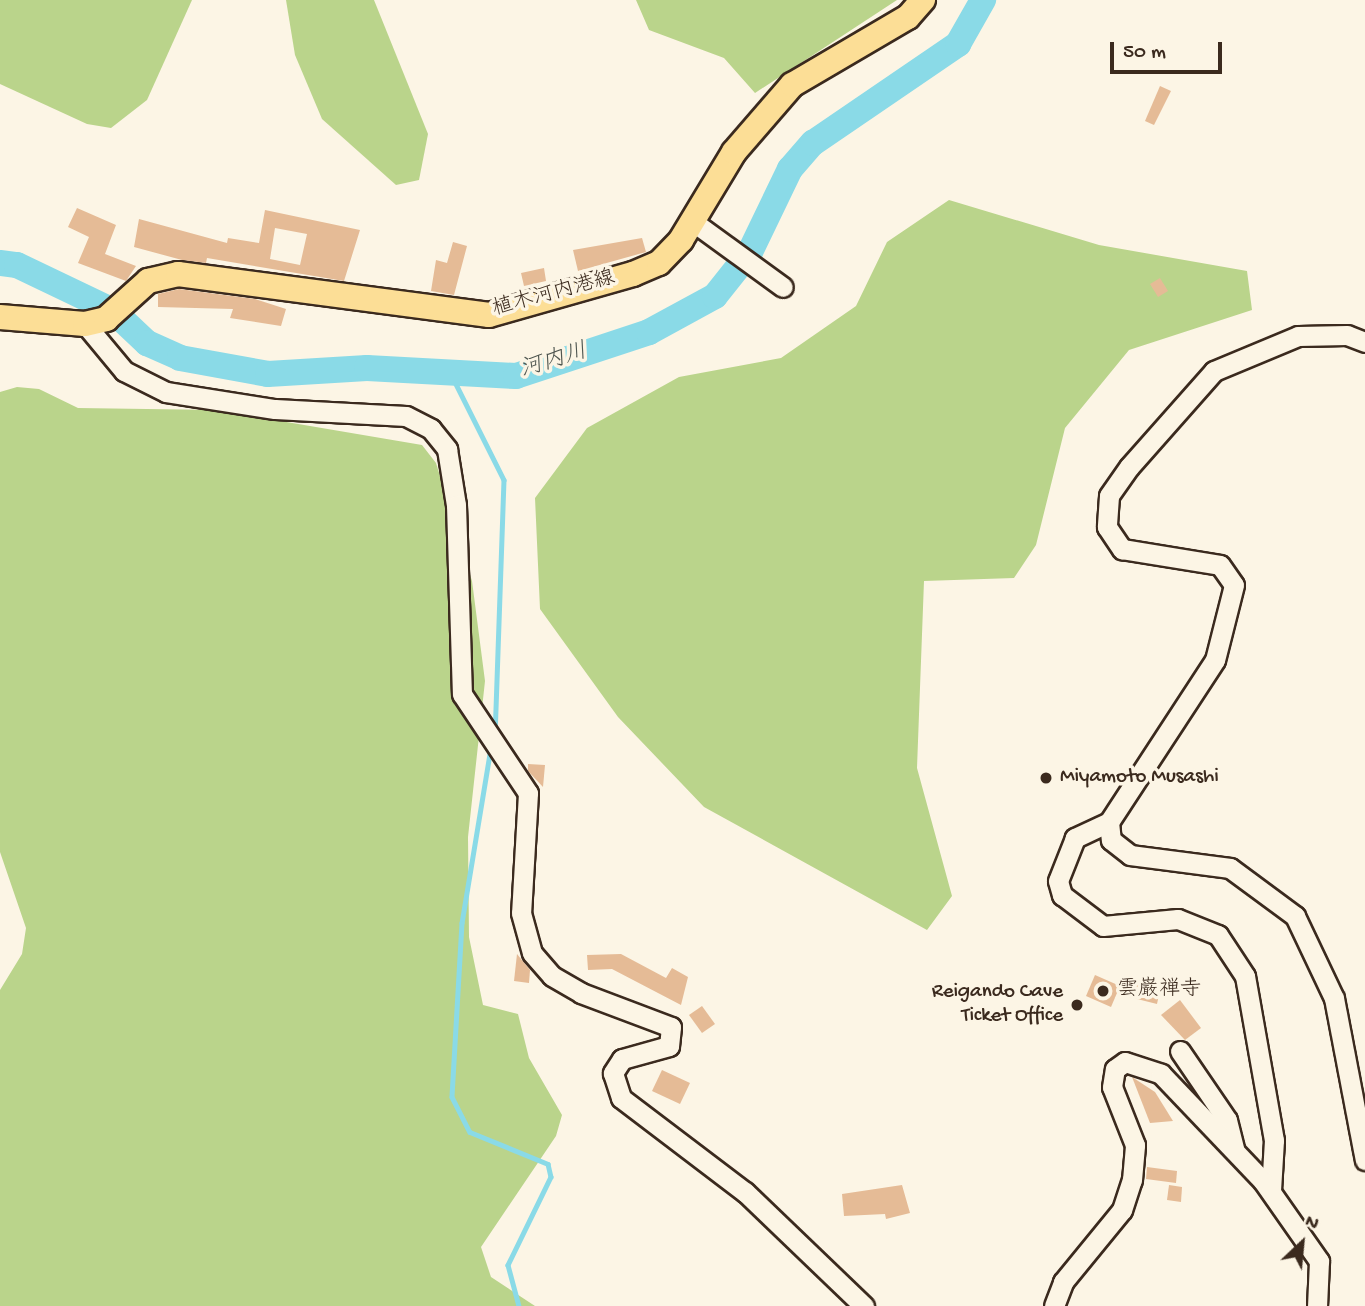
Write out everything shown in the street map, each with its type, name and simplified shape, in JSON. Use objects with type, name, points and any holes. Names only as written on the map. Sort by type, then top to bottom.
[{"type":"main road","name":"植木河内港線","points":[[96,321],[148,281],[178,274],[489,315],[659,262],[692,221],[734,152],[792,85],[908,17],[923,0]]},
{"type":"main road","points":[[0,317],[96,321]]},
{"type":"street","points":[[692,221],[727,241],[783,287]]},
{"type":"street","points":[[96,321],[124,371],[166,392],[275,409],[406,416],[439,439],[447,449],[456,505],[462,694],[528,793],[521,913],[532,953],[552,976],[581,993],[671,1027],[669,1046],[622,1059],[613,1073],[621,1098],[745,1192],[864,1306]]},
{"type":"street","points":[[1271,1191],[1275,1140],[1245,976],[1218,935],[1178,919],[1103,926],[1062,895],[1058,881],[1075,838],[1109,822],[1215,660],[1234,585],[1220,565],[1122,549],[1107,527],[1109,496],[1168,416],[1214,371],[1298,336],[1347,335],[1365,342]]},
{"type":"street","points":[[1109,822],[1111,841],[1130,855],[1230,868],[1295,916],[1334,998],[1365,1160]]},
{"type":"street","points":[[1180,1051],[1227,1120],[1236,1157]]},
{"type":"street","points":[[1054,1306],[1063,1282],[1122,1210],[1132,1181],[1135,1145],[1112,1087],[1115,1069],[1134,1063],[1161,1074],[1236,1157],[1271,1191],[1319,1261],[1317,1306]]},
{"type":"green space","points":[[0,0],[192,0],[147,100],[111,128],[87,124],[0,84]]},
{"type":"green space","points":[[286,0],[374,0],[428,134],[419,180],[396,185],[322,119],[295,55]]},
{"type":"green space","points":[[636,0],[897,0],[755,93],[724,58],[649,30]]},
{"type":"green space","points":[[949,200],[1099,245],[1247,271],[1252,310],[1129,350],[1065,428],[1036,545],[1014,578],[924,581],[917,768],[952,896],[927,930],[704,807],[618,717],[540,609],[535,498],[587,428],[679,377],[781,358],[856,306],[887,242]]},
{"type":"green space","points":[[17,387],[39,389],[78,408],[216,410],[422,445],[436,463],[472,581],[485,681],[468,837],[469,937],[483,1005],[518,1014],[529,1058],[562,1115],[556,1136],[481,1247],[491,1277],[535,1306],[0,1306],[0,990],[22,954],[26,928],[0,852],[0,392]]},
{"type":"building","points":[[1160,86],[1171,91],[1154,125],[1145,121]]},
{"type":"building","points":[[77,208],[116,225],[105,254],[136,266],[126,281],[78,263],[89,237],[68,227]]},
{"type":"building","points":[[265,210],[360,230],[344,281],[207,258],[206,263],[182,260],[134,247],[139,219],[227,243],[228,238],[259,243]],"holes":[[[275,228],[307,234],[300,265],[270,259]]]},
{"type":"building","points":[[642,238],[646,252],[578,271],[573,250]]},
{"type":"building","points":[[453,242],[467,246],[454,295],[431,291],[436,260],[447,263]]},
{"type":"building","points":[[544,268],[546,281],[524,286],[521,273]]},
{"type":"building","points":[[1160,278],[1168,291],[1158,297],[1150,284]]},
{"type":"building","points":[[179,289],[255,299],[286,309],[281,326],[230,318],[233,309],[158,307],[158,294]]},
{"type":"building","points":[[528,764],[545,765],[543,787],[528,771]]},
{"type":"building","points":[[517,954],[530,970],[529,983],[514,981]]},
{"type":"building","points":[[621,954],[666,978],[672,968],[688,977],[681,1005],[612,969],[588,970],[587,955]]},
{"type":"building","name":"雲巌禅寺","points":[[1095,975],[1120,986],[1111,1007],[1086,996]]},
{"type":"building","points":[[1128,983],[1160,990],[1157,1004],[1125,996]]},
{"type":"building","points":[[1180,1000],[1201,1028],[1185,1040],[1161,1015]]},
{"type":"building","points":[[702,1006],[715,1024],[702,1033],[689,1015]]},
{"type":"building","points":[[662,1070],[690,1083],[680,1104],[652,1091]]},
{"type":"building","points":[[1132,1077],[1155,1092],[1173,1121],[1150,1123]]},
{"type":"building","points":[[1147,1167],[1177,1171],[1176,1183],[1146,1179]]},
{"type":"building","points":[[902,1185],[910,1213],[886,1219],[885,1214],[844,1216],[842,1194]]},
{"type":"building","points":[[1169,1185],[1182,1187],[1181,1202],[1167,1200]]},
{"type":"waterway","name":"河内川","points":[[0,263],[17,265],[113,311],[147,343],[180,358],[268,374],[367,368],[516,376],[649,332],[715,296],[750,252],[790,169],[813,143],[958,44],[983,0]]},
{"type":"waterway","points":[[452,376],[504,480],[495,732]]},
{"type":"waterway","points":[[491,748],[462,923],[452,1097],[470,1132],[548,1164],[551,1177],[508,1265],[519,1306]]},
{"type":"place","name":"Miyamoto Musashi","points":[[1046,778]]},
{"type":"place","name":"雲巌禅寺","points":[[1103,991]]},
{"type":"place","name":"Reigando Cave Ticket Office","points":[[1077,1005]]}]
